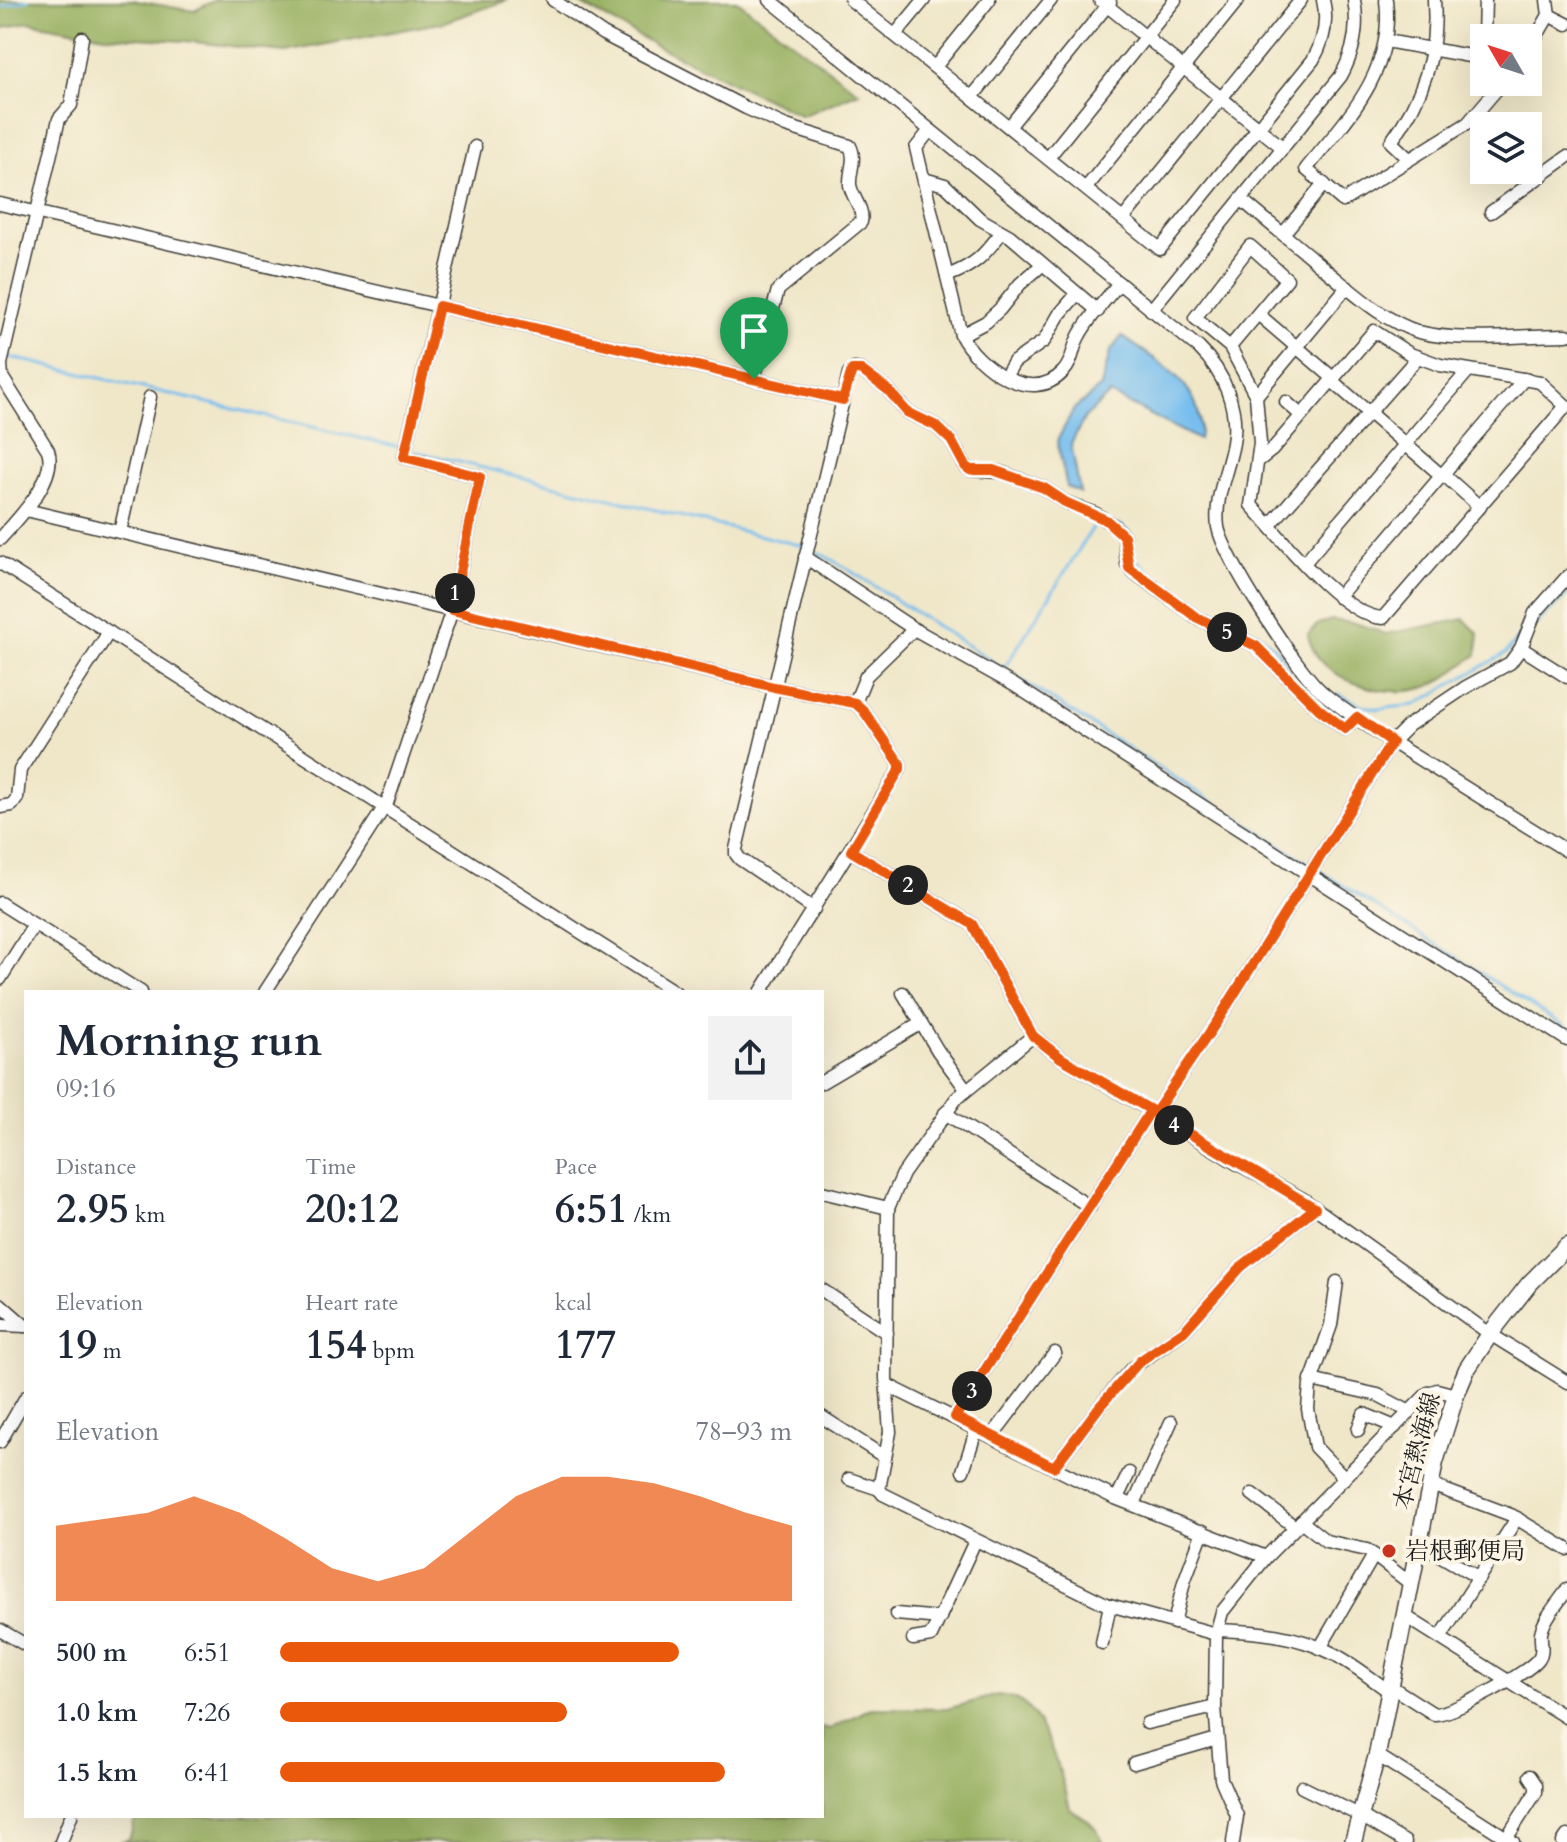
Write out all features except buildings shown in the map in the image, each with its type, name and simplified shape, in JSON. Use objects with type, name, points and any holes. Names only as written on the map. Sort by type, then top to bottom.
[{"type":"main road","name":"本宮熱海線","points":[[1353,1842],[1377,1755],[1431,1485],[1456,1395],[1467,1369],[1490,1334],[1529,1284],[1567,1246]]},
{"type":"street","points":[[553,0],[603,34],[746,108],[786,126],[850,146],[854,157],[850,187],[862,215],[861,222],[778,290],[754,379]]},
{"type":"street","points":[[770,0],[1206,354],[1219,373],[1233,413],[1233,442],[1220,488],[1219,529],[1240,576],[1306,674],[1320,691],[1392,742],[1567,851]]},
{"type":"street","points":[[895,35],[924,0]]},
{"type":"street","points":[[935,67],[989,0]]},
{"type":"street","points":[[972,97],[1051,0]]},
{"type":"street","points":[[1048,158],[1175,0]]},
{"type":"street","points":[[1086,188],[1238,0]]},
{"type":"street","points":[[1123,219],[1301,0]]},
{"type":"street","points":[[857,2],[1160,249],[1260,128],[1318,51],[1325,24],[1323,0]]},
{"type":"street","points":[[1151,310],[1346,67],[1357,27],[1354,0]]},
{"type":"street","points":[[1386,0],[1386,41],[1377,73],[1364,98],[1306,169],[1343,201],[1468,123],[1491,96]]},
{"type":"street","points":[[1408,158],[1391,142],[1419,97],[1433,49],[1436,23],[1434,0]]},
{"type":"street","points":[[1484,24],[1485,0]]},
{"type":"street","points":[[1542,27],[1549,15],[1547,0]]},
{"type":"street","points":[[1009,127],[1106,2],[1283,148]]},
{"type":"street","points":[[1549,15],[1567,24]]},
{"type":"street","points":[[0,539],[26,510],[45,478],[51,459],[2,377],[0,364],[59,119],[71,105],[82,38]]},
{"type":"street","points":[[1386,41],[1470,56]]},
{"type":"street","points":[[930,130],[916,148],[961,335],[981,362],[1005,377],[1033,384],[1055,378],[1069,364],[1079,335],[1119,283]]},
{"type":"street","points":[[266,990],[387,803],[452,610],[480,477],[404,457],[475,147]]},
{"type":"street","points":[[1491,212],[1567,157]]},
{"type":"street","points":[[924,179],[945,185],[980,219],[1002,232],[1098,311]]},
{"type":"street","points":[[1283,234],[1324,184]]},
{"type":"street","points":[[1242,200],[1382,314],[1419,332],[1466,336],[1567,335]]},
{"type":"street","points":[[0,204],[843,400]]},
{"type":"street","points":[[947,276],[981,259],[1002,232]]},
{"type":"street","points":[[1230,347],[1287,279],[1250,246],[1195,318],[1230,347],[1256,396],[1260,427],[1251,505],[1338,597],[1358,612],[1373,618],[1383,618],[1566,406],[1540,382],[1468,371],[1418,357],[1374,331],[1272,450],[1258,461]]},
{"type":"street","points":[[961,335],[986,322],[1042,265]]},
{"type":"street","points":[[1256,396],[1347,287]]},
{"type":"street","points":[[1005,377],[1014,362],[1044,341],[1059,315],[1077,294]]},
{"type":"street","points":[[1258,314],[1480,507]]},
{"type":"street","points":[[1270,525],[1418,357]]},
{"type":"street","points":[[814,909],[736,854],[852,370],[861,370],[888,390],[907,412],[936,426],[951,440],[970,470],[993,470],[1044,488],[1065,502],[1106,520],[1123,534],[1127,564],[1140,577],[1196,617],[1256,646],[1319,709],[1345,729],[1357,717]]},
{"type":"street","points":[[1305,562],[1468,371]]},
{"type":"street","points":[[1338,597],[1524,379]]},
{"type":"street","points":[[120,532],[150,397]]},
{"type":"street","points":[[1286,402],[1301,415]]},
{"type":"street","points":[[26,510],[774,687],[855,703],[893,753],[900,769],[762,990]]},
{"type":"street","points":[[807,550],[914,629],[1014,685],[1567,1040]]},
{"type":"street","points":[[0,563],[672,990]]},
{"type":"street","points":[[955,1417],[1392,742],[1409,725],[1466,687],[1510,663],[1521,648],[1535,613],[1567,577]]},
{"type":"street","points":[[855,703],[866,676],[914,629]]},
{"type":"street","points":[[0,807],[12,805],[17,798],[20,770],[109,632]]},
{"type":"street","points":[[1521,648],[1567,677]]},
{"type":"street","points":[[851,851],[972,924],[1033,1036],[1061,1058],[1315,1208],[1490,1334],[1567,1382]]},
{"type":"street","points":[[0,903],[138,990]]},
{"type":"street","points":[[0,979],[34,925]]},
{"type":"street","points":[[903,993],[920,1024],[966,1089]]},
{"type":"street","points":[[824,1081],[920,1024]]},
{"type":"street","points":[[879,1489],[890,1432],[887,1385],[888,1208],[903,1174],[945,1113],[966,1089],[1033,1036]]},
{"type":"street","points":[[945,1113],[1090,1207]]},
{"type":"street","points":[[824,1192],[888,1208]]},
{"type":"street","points":[[1054,1467],[1100,1406],[1140,1361],[1184,1331],[1241,1267],[1315,1208]]},
{"type":"street","points":[[1337,1282],[1331,1325],[1311,1380],[1308,1409],[1315,1447],[1345,1478]]},
{"type":"street","points":[[824,1291],[887,1333]]},
{"type":"street","points":[[0,1304],[24,1324]]},
{"type":"street","points":[[0,1325],[24,1326]]},
{"type":"street","points":[[992,1436],[1055,1353]]},
{"type":"street","points":[[1311,1380],[1378,1395],[1410,1412]]},
{"type":"street","points":[[887,1385],[1117,1498],[1266,1557]]},
{"type":"street","points":[[1233,1842],[1237,1816],[1221,1779],[1215,1707],[1217,1632],[1230,1600],[1266,1557],[1432,1390],[1456,1395]]},
{"type":"street","points":[[0,1442],[24,1400]]},
{"type":"street","points":[[1358,1430],[1364,1414],[1395,1427]]},
{"type":"street","points":[[824,1418],[883,1456]]},
{"type":"street","points":[[1134,1504],[1171,1422]]},
{"type":"street","points":[[963,1471],[977,1428]]},
{"type":"street","points":[[1117,1498],[1129,1473]]},
{"type":"street","points":[[849,1479],[879,1489],[883,1494],[1070,1589],[1110,1605],[1174,1623],[1217,1632],[1270,1633],[1320,1648],[1434,1714],[1477,1699],[1540,1657],[1541,1631],[1567,1590]]},
{"type":"street","points":[[1431,1485],[1517,1518],[1567,1549]]},
{"type":"street","points":[[1252,1494],[1326,1541],[1357,1546],[1374,1555],[1411,1584]]},
{"type":"street","points":[[1440,1638],[1517,1518]]},
{"type":"street","points":[[1174,1623],[1184,1582],[1203,1531]]},
{"type":"street","points":[[913,1639],[931,1636],[975,1541]]},
{"type":"street","points":[[1419,1543],[1479,1578]]},
{"type":"street","points":[[1320,1648],[1374,1555]]},
{"type":"street","points":[[1102,1643],[1110,1605]]},
{"type":"street","points":[[896,1614],[940,1618]]},
{"type":"street","points":[[1405,1616],[1567,1718]]},
{"type":"street","points":[[0,1630],[24,1644]]},
{"type":"street","points":[[1147,1723],[1215,1707]]},
{"type":"street","points":[[1134,1763],[1217,1739]]},
{"type":"street","points":[[1377,1755],[1508,1840],[1536,1792],[1536,1785],[1530,1776]]},
{"type":"street","points":[[1302,1787],[1405,1842]]},
{"type":"street","points":[[61,1842],[70,1818]]},
{"type":"street","points":[[1563,1842],[1567,1836]]},
{"type":"green space","points":[[0,0],[131,0],[194,11],[215,0],[508,0],[444,22],[285,52],[105,36],[28,22],[0,29]]},
{"type":"green space","points":[[574,0],[736,0],[859,92],[802,116],[655,45]]},
{"type":"green space","points":[[1464,619],[1479,634],[1477,655],[1442,680],[1413,690],[1376,689],[1340,676],[1325,665],[1314,651],[1308,635],[1318,624],[1332,620],[1359,624],[1386,634]]},
{"type":"green space","points":[[997,1695],[1016,1699],[1026,1707],[1051,1748],[1070,1809],[1090,1822],[1103,1842],[119,1842],[129,1839],[135,1818],[824,1818],[824,1728],[830,1729],[871,1708],[947,1709]]},
{"type":"water","points":[[1122,336],[1165,367],[1189,391],[1200,421],[1199,440],[1110,394],[1085,417],[1071,444],[1080,493],[1067,487],[1057,441],[1074,409],[1101,387],[1110,352]]},
{"type":"waterway","points":[[0,7],[28,0]]},
{"type":"waterway","points":[[5,356],[403,448]]},
{"type":"waterway","points":[[410,450],[803,546]]},
{"type":"waterway","points":[[1003,670],[1097,521]]},
{"type":"waterway","points":[[1120,524],[1131,535],[1135,559],[1164,584],[1224,624],[1259,634],[1276,649],[1289,670]]},
{"type":"waterway","points":[[810,548],[843,566],[1311,865]]},
{"type":"waterway","points":[[1536,625],[1567,595]]},
{"type":"waterway","points":[[1338,694],[1378,709],[1415,705],[1506,653],[1522,632]]},
{"type":"waterway","points":[[1317,869],[1567,1028]]},
{"type":"place","name":"岩根郵便局","points":[[1389,1551]]},
{"type":"route","points":[[439,306],[754,379],[843,400],[849,374],[852,370],[861,370],[888,390],[904,410],[936,426],[951,440],[970,470],[993,470],[1044,488],[1065,502],[1106,520],[1124,536],[1129,568],[1148,583],[1196,617],[1256,646],[1319,709],[1345,729],[1357,717],[1392,742],[1218,1020],[1155,1113],[1315,1208],[1241,1267],[1184,1331],[1132,1368],[1054,1467],[955,1417],[1151,1110],[1061,1058],[1033,1036],[972,924],[851,851],[900,769],[900,764],[855,703],[774,687],[452,610],[480,477],[404,457],[439,306]]}]
